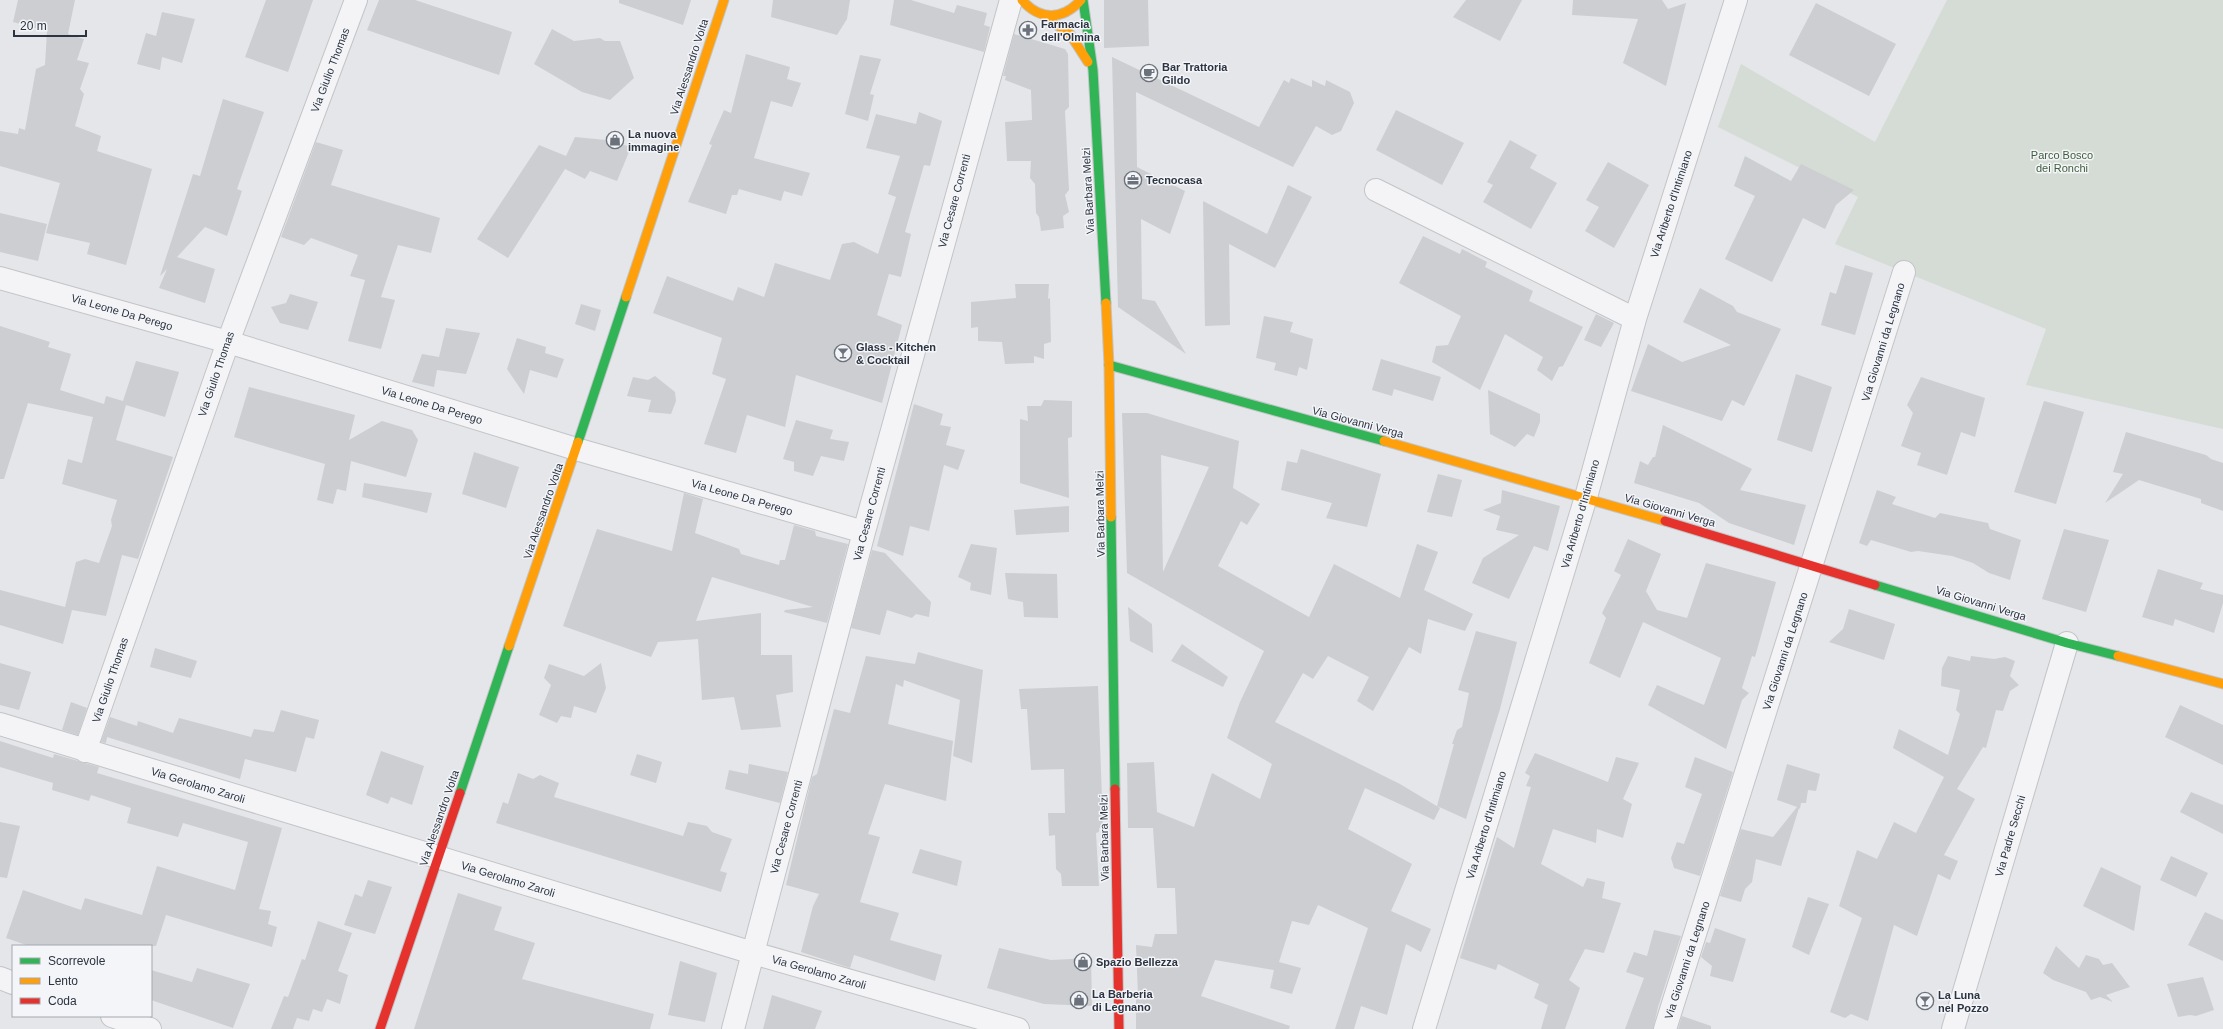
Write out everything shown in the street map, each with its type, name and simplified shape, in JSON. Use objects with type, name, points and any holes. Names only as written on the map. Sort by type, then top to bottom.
[{"type":"street","name":"Via Giulio Thomas","points":[[85,751],[228,342],[356,0]]},
{"type":"street","name":"Via Alessandro Volta","points":[[380,1029],[576,449],[724,0]]},
{"type":"street","name":"Via Cesare Correnti","points":[[733,1029],[864,532],[1010,0]]},
{"type":"street","points":[[1022,0],[1027,7],[1044,16],[1070,34],[1093,70]]},
{"type":"street","name":"Via Barbara Melzi","points":[[1044,16],[1057,17],[1067,13],[1082,0]]},
{"type":"street","name":"Via Barbara Melzi","points":[[1082,0],[1093,70],[1109,365],[1119,1029]]},
{"type":"street","name":"Via Ariberto d'Intimiano","points":[[1424,1029],[1586,497],[1635,319],[1736,0]]},
{"type":"street","points":[[1376,190],[1635,319]]},
{"type":"street","name":"Via Giovanni da Legnano","points":[[1665,1029],[1904,272]]},
{"type":"street","name":"Via Leone Da Perego","points":[[0,278],[228,342],[576,449],[864,532]]},
{"type":"street","name":"Via Giovanni Verga","points":[[1109,365],[1586,497],[1813,564],[2067,643],[2223,684]]},
{"type":"street","name":"Via Padre Secchi","points":[[1953,1029],[2067,643]]},
{"type":"street","name":"Via Gerolamo Zaroli","points":[[0,724],[753,953],[1018,1029]]},
{"type":"street","points":[[0,978],[12,983]]},
{"type":"street","points":[[115,1017],[150,1029]]},
{"type":"green space","name":"Parco Bosco dei Ronchi","points":[[1947,0],[2223,0],[2223,429],[2026,385],[2046,329],[1835,244],[1858,197],[1718,127],[1741,64],[1875,142]]},
{"type":"building","points":[[18,0],[75,0],[68,34],[84,39],[77,60],[89,63],[80,89],[84,94],[75,126],[101,136],[97,151],[152,169],[126,265],[87,254],[90,243],[46,233],[60,183],[0,166],[0,131],[18,134],[19,128],[25,130],[36,69],[45,65],[47,31],[13,22]]},
{"type":"building","points":[[266,0],[313,0],[288,72],[245,57]]},
{"type":"building","points":[[379,0],[415,0],[512,32],[499,75],[367,30]]},
{"type":"building","points":[[619,0],[691,0],[683,25],[619,3]]},
{"type":"building","points":[[773,0],[850,0],[847,19],[837,35],[771,17]]},
{"type":"building","points":[[894,0],[911,0],[954,13],[957,5],[987,13],[984,25],[990,27],[984,52],[890,25]]},
{"type":"building","points":[[1104,0],[1148,0],[1149,46],[1104,48]]},
{"type":"building","points":[[1466,0],[1522,0],[1500,41],[1453,17]]},
{"type":"building","points":[[1573,0],[1662,0],[1668,9],[1686,3],[1666,86],[1623,63],[1638,19],[1572,15]]},
{"type":"building","points":[[1816,3],[1896,44],[1869,96],[1789,55]]},
{"type":"building","points":[[162,12],[195,19],[182,63],[162,57],[160,70],[137,64],[146,33],[156,36]]},
{"type":"building","points":[[552,29],[574,41],[600,38],[605,41],[620,41],[634,78],[610,100],[582,92],[534,64]]},
{"type":"building","points":[[1014,34],[1065,49],[1068,54],[1069,107],[1065,111],[1069,190],[1065,195],[1069,212],[1063,216],[1064,228],[1041,231],[1039,217],[1036,213],[1035,184],[1030,178],[1031,161],[1007,161],[1005,122],[1032,120],[1031,90],[1005,80],[1006,76],[1003,76]]},
{"type":"building","points":[[746,54],[790,67],[787,79],[801,83],[792,107],[771,101],[754,158],[810,173],[802,196],[784,191],[781,201],[739,189],[737,195],[732,195],[726,214],[688,202],[712,145],[709,144],[724,110],[731,113]]},
{"type":"building","points":[[860,55],[881,59],[870,94],[874,95],[868,121],[845,114]]},
{"type":"building","points":[[1112,57],[1259,127],[1284,80],[1289,83],[1291,78],[1312,87],[1312,80],[1325,86],[1326,80],[1350,92],[1354,103],[1341,131],[1332,135],[1316,126],[1293,167],[1136,92],[1137,167],[1185,191],[1170,234],[1141,219],[1142,299],[1155,301],[1186,354],[1118,307]]},
{"type":"building","points":[[223,99],[264,112],[237,189],[242,191],[227,236],[205,227],[177,257],[215,269],[205,303],[159,288],[167,269],[160,276],[193,174],[200,176]]},
{"type":"building","points":[[1396,110],[1464,143],[1442,185],[1376,150]]},
{"type":"building","points":[[919,112],[942,121],[930,166],[924,165],[905,232],[911,234],[901,277],[889,274],[877,315],[902,325],[882,403],[796,375],[785,427],[747,415],[736,453],[704,444],[726,379],[712,374],[722,338],[653,313],[667,276],[733,301],[738,287],[764,297],[775,263],[830,280],[842,244],[854,242],[878,254],[896,197],[888,194],[900,156],[866,148],[876,114],[916,124]]},
{"type":"building","points":[[575,137],[606,140],[631,147],[617,181],[590,171],[585,179],[565,169],[508,258],[477,239],[539,145],[566,156]]},
{"type":"building","points":[[1510,140],[1537,155],[1530,168],[1557,183],[1531,229],[1483,202],[1493,185],[1487,182]]},
{"type":"building","points":[[316,142],[343,150],[331,185],[440,218],[431,253],[398,245],[381,297],[395,300],[381,349],[348,341],[365,280],[350,276],[358,255],[311,238],[304,245],[281,237]]},
{"type":"building","points":[[1745,156],[1791,181],[1801,164],[1854,190],[1836,205],[1825,229],[1803,218],[1772,282],[1725,259],[1755,196],[1734,186]]},
{"type":"building","points":[[1608,162],[1649,185],[1614,248],[1585,231],[1599,207],[1586,200]]},
{"type":"building","points":[[1288,185],[1312,197],[1275,268],[1229,244],[1230,325],[1205,326],[1203,201],[1267,234]]},
{"type":"building","points":[[0,213],[47,224],[38,261],[0,252]]},
{"type":"building","points":[[1423,236],[1460,254],[1462,249],[1487,262],[1485,267],[1533,291],[1529,301],[1583,327],[1563,366],[1559,367],[1552,381],[1537,370],[1543,357],[1505,334],[1480,390],[1432,362],[1436,346],[1448,345],[1461,316],[1399,283]]},
{"type":"building","points":[[1845,265],[1873,273],[1855,335],[1821,325],[1830,292],[1836,294]]},
{"type":"building","points":[[1015,284],[1049,284],[1048,299],[1050,298],[1051,342],[1044,344],[1044,359],[1034,356],[1034,363],[1005,364],[1002,342],[978,341],[978,327],[971,328],[971,302],[1016,298]]},
{"type":"building","points":[[1700,288],[1733,306],[1737,312],[1781,329],[1744,406],[1732,400],[1722,421],[1631,391],[1648,344],[1682,362],[1731,345],[1683,322]]},
{"type":"building","points":[[290,294],[318,302],[308,330],[280,323],[271,307],[286,303]]},
{"type":"building","points":[[581,304],[601,310],[595,331],[575,324]]},
{"type":"building","points":[[1596,314],[1614,323],[1601,347],[1584,340]]},
{"type":"building","points":[[1264,316],[1293,322],[1290,332],[1313,339],[1307,370],[1299,367],[1297,376],[1274,370],[1276,363],[1256,358]]},
{"type":"building","points":[[0,326],[50,342],[48,347],[71,354],[60,390],[104,404],[106,396],[123,401],[136,361],[179,372],[165,417],[126,405],[116,440],[173,457],[138,559],[122,555],[106,616],[72,610],[63,644],[0,625],[0,590],[65,607],[76,562],[85,559],[99,563],[112,526],[111,520],[117,500],[62,484],[68,459],[82,463],[93,417],[28,403],[4,479],[0,479]]},
{"type":"building","points":[[446,328],[480,333],[466,374],[437,370],[434,387],[412,382],[422,354],[439,357]]},
{"type":"building","points":[[517,338],[546,347],[545,353],[564,359],[557,378],[530,370],[524,394],[507,369]]},
{"type":"building","points":[[1381,359],[1441,377],[1433,401],[1394,389],[1392,396],[1372,390]]},
{"type":"building","points":[[1796,374],[1832,387],[1812,452],[1777,440]]},
{"type":"building","points":[[655,376],[675,392],[676,401],[671,414],[648,412],[651,400],[627,396],[633,377],[648,380]]},
{"type":"building","points":[[1921,377],[1985,398],[1975,437],[1961,432],[1947,475],[1917,465],[1921,453],[1901,446],[1913,413],[1907,405]]},
{"type":"building","points":[[249,387],[355,415],[349,440],[382,421],[412,430],[418,440],[406,477],[351,461],[346,491],[337,489],[333,504],[317,500],[325,464],[234,437]]},
{"type":"building","points":[[1488,390],[1540,414],[1540,422],[1534,437],[1527,434],[1515,447],[1490,434]]},
{"type":"building","points":[[1044,400],[1072,401],[1072,437],[1068,438],[1069,498],[1020,483],[1020,419],[1028,421],[1027,406],[1041,406]]},
{"type":"building","points":[[2044,401],[2084,412],[2056,504],[2014,492]]},
{"type":"building","points":[[914,404],[943,414],[940,425],[951,427],[946,445],[965,450],[958,470],[944,465],[929,531],[910,526],[903,556],[877,546]]},
{"type":"building","points":[[1122,413],[1147,413],[1239,441],[1233,488],[1260,504],[1247,525],[1241,521],[1218,566],[1309,617],[1334,564],[1400,598],[1417,544],[1438,552],[1424,590],[1473,614],[1465,631],[1428,619],[1421,654],[1409,647],[1373,711],[1357,701],[1369,677],[1328,656],[1313,679],[1303,673],[1275,722],[1400,784],[1440,808],[1434,820],[1365,788],[1348,829],[1412,864],[1391,911],[1431,929],[1421,952],[1406,944],[1387,1015],[1361,1006],[1354,1029],[1335,1029],[1368,928],[1318,905],[1309,925],[1292,921],[1279,962],[1301,968],[1292,994],[1270,988],[1274,970],[1215,960],[1201,996],[1290,1026],[1289,1029],[1136,1029],[1136,995],[1138,995],[1136,945],[1152,947],[1155,934],[1177,934],[1175,888],[1157,888],[1153,828],[1128,828],[1127,763],[1154,762],[1157,812],[1194,827],[1212,773],[1260,799],[1272,764],[1227,738],[1240,702],[1264,651],[1127,573]],"holes":[[[1161,455],[1209,467],[1163,572]]]},
{"type":"building","points":[[796,420],[833,430],[830,439],[849,442],[844,461],[821,456],[813,476],[794,471],[794,462],[783,459]]},
{"type":"building","points":[[1663,425],[1752,469],[1740,490],[1806,505],[1794,545],[1729,523],[1699,503],[1634,483],[1640,461],[1648,465],[1653,457],[1655,457]]},
{"type":"building","points":[[2126,432],[2206,455],[2211,459],[2223,463],[2223,511],[2201,503],[2201,499],[2139,480],[2105,503],[2123,474],[2113,472]]},
{"type":"building","points":[[1301,449],[1381,474],[1367,527],[1326,518],[1332,503],[1281,490],[1287,461],[1297,463]]},
{"type":"building","points":[[474,452],[519,467],[506,508],[462,494]]},
{"type":"building","points":[[1438,474],[1462,480],[1452,517],[1427,512]]},
{"type":"building","points":[[364,483],[432,493],[427,513],[362,497]]},
{"type":"building","points":[[1502,490],[1560,506],[1548,551],[1534,546],[1509,599],[1472,583],[1483,558],[1519,535],[1496,530],[1500,516],[1483,510],[1501,503]]},
{"type":"building","points":[[1877,490],[1896,497],[1892,504],[1935,518],[1940,513],[1988,523],[1990,529],[2021,540],[2010,580],[1989,573],[1973,563],[1952,556],[1918,551],[1911,552],[1871,540],[1867,546],[1859,543]]},
{"type":"building","points":[[684,493],[703,499],[695,533],[739,549],[741,554],[779,565],[780,560],[785,560],[794,525],[815,531],[816,536],[848,544],[827,623],[784,612],[785,610],[813,607],[712,577],[696,621],[761,613],[761,655],[792,655],[793,692],[776,695],[781,727],[741,730],[734,697],[702,700],[698,639],[658,642],[651,657],[563,626],[597,529],[672,551]]},
{"type":"building","points":[[1069,506],[1069,532],[1016,535],[1014,510]]},
{"type":"building","points":[[2064,529],[2109,540],[2086,612],[2042,599]]},
{"type":"building","points":[[1628,539],[1661,554],[1646,591],[1657,610],[1687,618],[1706,563],[1776,582],[1755,657],[1752,656],[1742,688],[1749,693],[1742,700],[1726,749],[1648,705],[1657,685],[1704,705],[1721,658],[1643,622],[1620,678],[1589,663],[1606,618],[1602,613],[1621,575],[1614,571]]},
{"type":"building","points":[[971,544],[997,548],[991,595],[970,590],[971,583],[958,577]]},
{"type":"building","points":[[872,550],[885,553],[931,602],[929,617],[916,614],[912,618],[887,610],[880,635],[851,628]]},
{"type":"building","points":[[2158,569],[2203,583],[2200,589],[2223,595],[2223,603],[2214,633],[2175,619],[2173,626],[2142,617]]},
{"type":"building","points":[[1005,573],[1057,574],[1058,618],[1024,617],[1023,602],[1008,599]]},
{"type":"building","points":[[1128,607],[1152,624],[1153,653],[1130,641]]},
{"type":"building","points":[[1849,609],[1895,624],[1884,660],[1829,642],[1843,629]]},
{"type":"building","points":[[1476,631],[1517,642],[1500,709],[1466,819],[1437,806],[1454,744],[1452,744],[1457,730],[1462,727],[1469,693],[1458,690]]},
{"type":"building","points":[[1182,644],[1228,677],[1223,687],[1171,661]]},
{"type":"building","points":[[155,648],[197,661],[191,678],[150,667]]},
{"type":"building","points":[[918,652],[983,670],[972,763],[953,756],[960,700],[904,680],[903,687],[896,684],[888,724],[953,741],[946,801],[885,784],[868,834],[880,837],[860,902],[899,913],[890,940],[942,955],[935,981],[854,955],[850,968],[801,952],[813,906],[819,894],[786,885],[812,777],[817,774],[834,709],[850,713],[866,656],[915,664]]},
{"type":"building","points":[[1948,656],[1970,661],[1971,656],[1994,659],[2005,657],[2015,661],[2010,676],[2019,685],[2010,691],[2003,711],[1996,710],[1986,748],[1983,747],[1957,789],[1975,799],[1944,855],[1958,861],[1950,880],[1938,874],[1917,936],[1894,925],[1868,1021],[1851,1014],[1845,1018],[1830,1012],[1862,918],[1839,906],[1857,850],[1877,859],[1894,822],[1916,833],[1944,777],[1893,748],[1899,729],[1948,755],[1960,714],[1956,710],[1960,690],[1941,686],[1942,668]]},
{"type":"building","points":[[0,663],[31,672],[19,710],[0,705]]},
{"type":"building","points":[[601,663],[606,688],[596,713],[574,706],[571,718],[561,716],[557,723],[539,715],[551,685],[544,678],[549,664],[584,676]]},
{"type":"building","points":[[1098,686],[1103,828],[1099,828],[1099,832],[1096,833],[1099,886],[1062,886],[1061,874],[1056,869],[1055,835],[1049,836],[1048,813],[1065,813],[1064,769],[1031,770],[1027,709],[1021,709],[1019,689]]},
{"type":"building","points":[[71,702],[87,708],[78,735],[62,730]]},
{"type":"building","points":[[2180,705],[2223,725],[2223,765],[2165,737]]},
{"type":"building","points":[[281,710],[319,720],[314,739],[306,737],[296,772],[245,759],[240,779],[107,737],[106,743],[101,742],[110,717],[137,726],[138,721],[173,733],[179,718],[251,737],[254,729],[274,732]]},
{"type":"building","points":[[0,741],[53,758],[54,754],[99,767],[97,773],[282,828],[259,909],[271,911],[268,924],[277,927],[272,947],[166,915],[156,946],[26,945],[6,938],[23,890],[81,910],[85,898],[142,915],[157,866],[235,890],[248,842],[183,823],[178,837],[127,823],[131,808],[91,795],[89,801],[52,790],[53,783],[0,767]]},
{"type":"building","points":[[381,751],[424,766],[412,805],[391,797],[388,804],[366,795]]},
{"type":"building","points":[[1535,753],[1608,782],[1616,757],[1639,763],[1623,799],[1632,804],[1623,838],[1597,829],[1596,843],[1553,829],[1541,864],[1583,887],[1587,878],[1605,882],[1602,898],[1621,903],[1604,953],[1585,949],[1569,980],[1580,988],[1565,1029],[1541,1029],[1548,1005],[1534,998],[1539,984],[1498,964],[1496,970],[1460,958],[1497,837],[1514,848],[1531,787],[1526,786],[1530,776],[1525,773]]},
{"type":"building","points":[[637,754],[662,762],[656,783],[630,775]]},
{"type":"building","points":[[1695,757],[1733,772],[1700,876],[1674,868],[1671,858],[1677,842],[1684,844],[1702,794],[1685,787]]},
{"type":"building","points":[[749,764],[788,772],[780,803],[725,789],[729,770],[748,774]]},
{"type":"building","points":[[1787,764],[1820,774],[1816,791],[1808,790],[1806,803],[1801,803],[1781,866],[1756,859],[1752,882],[1745,889],[1741,902],[1720,896],[1741,829],[1773,837],[1797,807],[1777,800]]},
{"type":"building","points":[[518,773],[533,779],[540,775],[559,783],[554,797],[683,836],[688,822],[707,826],[712,832],[732,839],[720,871],[727,873],[721,892],[496,823],[503,802],[508,804]]},
{"type":"building","points":[[2191,792],[2223,805],[2223,834],[2180,812]]},
{"type":"building","points":[[0,822],[20,826],[7,878],[0,877]]},
{"type":"building","points":[[920,849],[962,861],[957,886],[912,873]]},
{"type":"building","points":[[2171,856],[2208,873],[2196,897],[2160,880]]},
{"type":"building","points":[[2101,867],[2141,886],[2134,931],[2083,906]]},
{"type":"building","points":[[368,880],[392,887],[375,934],[344,925],[355,894],[362,897]]},
{"type":"building","points":[[458,893],[502,907],[494,930],[535,943],[522,979],[654,1014],[650,1029],[414,1029]]},
{"type":"building","points":[[1808,897],[1829,904],[1809,955],[1792,947]]},
{"type":"building","points":[[2205,912],[2223,920],[2223,961],[2188,945]]},
{"type":"building","points":[[318,921],[352,933],[338,971],[348,975],[340,1004],[327,999],[322,1012],[313,1009],[309,1021],[297,1018],[293,1029],[271,1029],[284,996],[288,997],[302,959],[305,960]]},
{"type":"building","points":[[1715,928],[1746,939],[1733,982],[1710,976],[1712,966],[1701,957],[1706,942],[1710,943]]},
{"type":"building","points":[[1654,930],[1681,936],[1658,1007],[1653,1029],[1625,1029],[1644,978],[1626,972],[1634,952],[1647,956]]},
{"type":"building","points":[[2056,946],[2079,968],[2086,955],[2099,959],[2103,965],[2112,963],[2130,987],[2106,995],[2113,1002],[2100,997],[2091,1000],[2086,992],[2053,980],[2043,973]]},
{"type":"building","points":[[999,948],[1051,960],[1091,958],[1092,1006],[1044,1004],[987,988]]},
{"type":"building","points":[[680,961],[717,973],[705,1022],[668,1015]]},
{"type":"building","points":[[197,968],[250,984],[233,1028],[152,1000],[152,970],[192,982]]},
{"type":"building","points":[[2203,977],[2214,1010],[2196,1016],[2190,1015],[2178,1017],[2167,984]]},
{"type":"building","points":[[772,995],[822,1011],[815,1029],[763,1029]]},
{"type":"building","points":[[1682,1016],[1711,1026],[1711,1029],[1678,1029]]},
{"type":"traffic: fast","points":[[1083,0],[1093,70],[1106,303]]},
{"type":"traffic: fast","points":[[578,442],[626,297]]},
{"type":"traffic: fast","points":[[1109,365],[1384,441]]},
{"type":"traffic: fast","points":[[1111,517],[1115,789]]},
{"type":"traffic: fast","points":[[1875,585],[2067,643],[2118,656]]},
{"type":"traffic: fast","points":[[460,793],[509,646]]},
{"type":"traffic: slow","points":[[626,297],[724,0]]},
{"type":"traffic: slow","points":[[1022,0],[1036,12],[1044,15],[1059,14],[1067,11],[1081,0]]},
{"type":"traffic: slow","points":[[1045,17],[1070,34],[1088,62]]},
{"type":"traffic: slow","points":[[1106,303],[1109,365],[1111,517]]},
{"type":"traffic: slow","points":[[1384,441],[1665,521]]},
{"type":"traffic: slow","points":[[509,646],[578,442]]},
{"type":"traffic: slow","points":[[2118,656],[2223,684]]},
{"type":"traffic: jam","points":[[1665,521],[1875,585]]},
{"type":"traffic: jam","points":[[1115,789],[1119,1029]]},
{"type":"traffic: jam","points":[[380,1029],[460,793]]},
{"type":"place","name":"Farmacia dell'Olmina","points":[[1028,30]]},
{"type":"place","name":"Bar Trattoria Gildo","points":[[1149,73]]},
{"type":"place","name":"La nuova immagine","points":[[615,140]]},
{"type":"place","name":"Tecnocasa","points":[[1133,180]]},
{"type":"place","name":"Glass - Kitchen & Cocktail","points":[[843,353]]},
{"type":"place","name":"Spazio Bellezza","points":[[1083,962]]},
{"type":"place","name":"La Barberia di Legnano","points":[[1079,1000]]},
{"type":"place","name":"La Luna nel Pozzo","points":[[1925,1001]]}]
